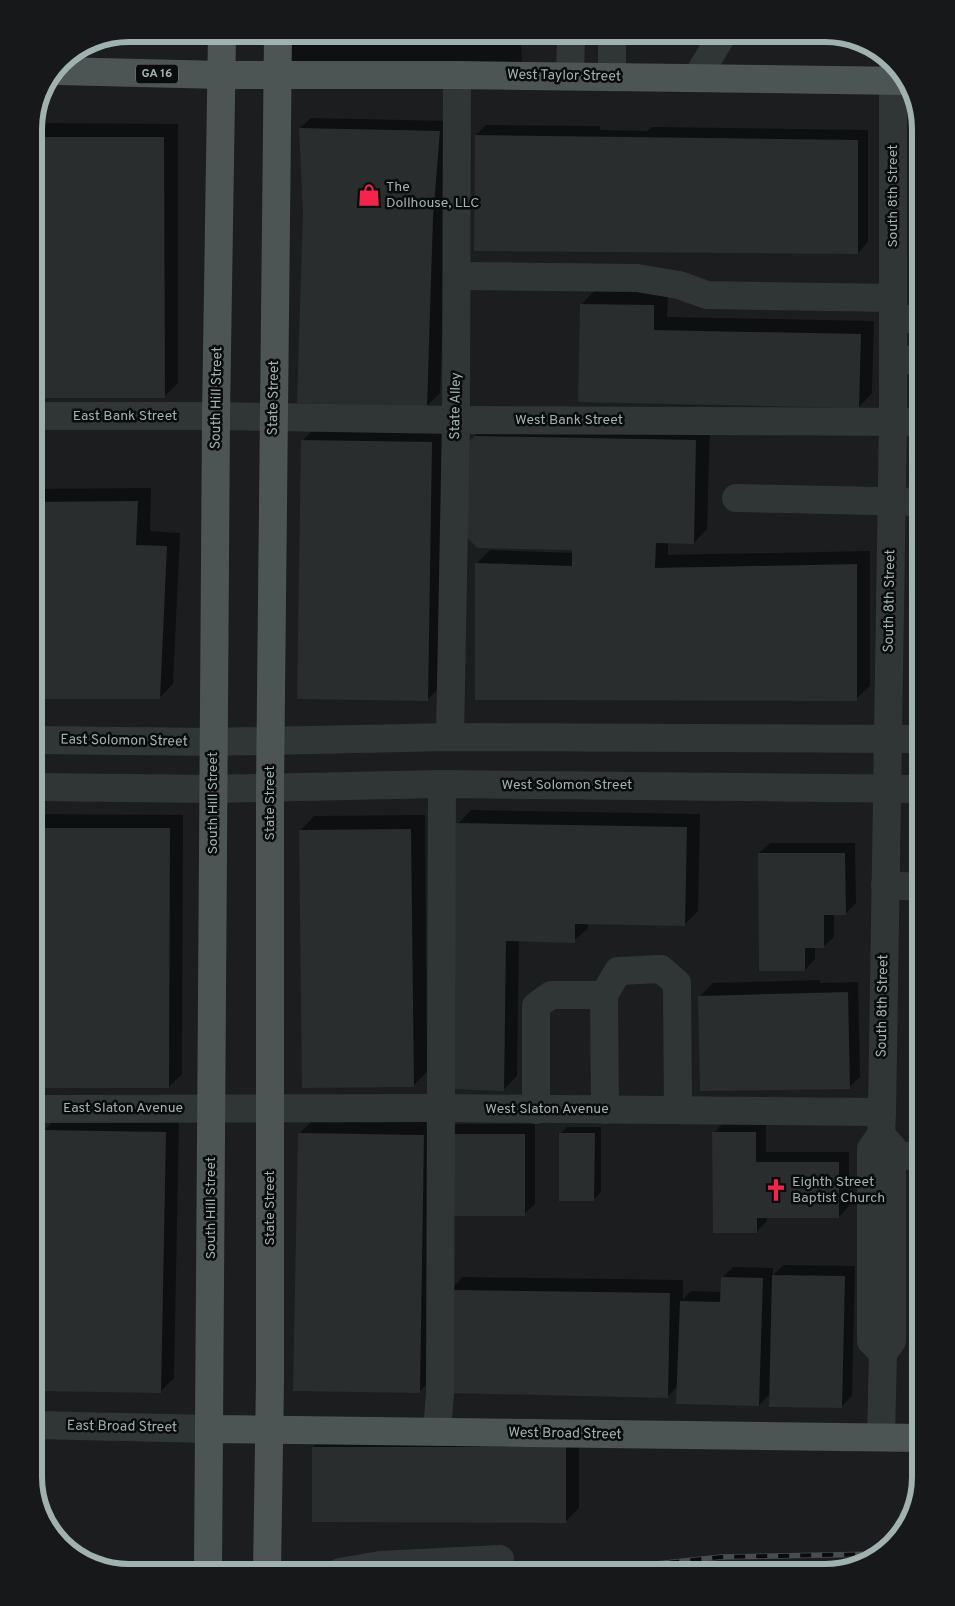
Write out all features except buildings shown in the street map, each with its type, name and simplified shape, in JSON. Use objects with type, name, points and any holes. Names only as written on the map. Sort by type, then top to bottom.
[{"type":"main road","name":"South Hill Street","points":[[208,1563],[216,416],[222,42]]},
{"type":"main road","name":"State Street","points":[[267,1563],[270,1430],[270,741],[278,42]]},
{"type":"main road","name":"GA 16","points":[[65,72],[222,75]]},
{"type":"main road","name":"West Taylor Street","points":[[222,75],[894,76]]},
{"type":"main road","name":"West Broad Street","points":[[210,1429],[912,1438]]},
{"type":"street","points":[[570,76],[571,43]]},
{"type":"street","points":[[612,43],[612,76]]},
{"type":"street","points":[[697,77],[718,43]]},
{"type":"street","name":"State Alley","points":[[450,737],[456,420],[457,75]]},
{"type":"street","name":"South 8th Street","points":[[881,1437],[883,1353],[871,1341],[871,1149],[885,1134],[885,885],[898,81]]},
{"type":"street","points":[[457,276],[637,278],[679,285],[707,295],[893,308],[912,315]]},
{"type":"street","points":[[893,360],[912,360]]},
{"type":"street","name":"East Bank Street","points":[[43,416],[216,416]]},
{"type":"street","name":"West Bank Street","points":[[216,416],[456,420],[912,422]]},
{"type":"street","points":[[736,498],[912,502]]},
{"type":"street","points":[[214,742],[450,737],[912,739]]},
{"type":"street","name":"East Solomon Street","points":[[43,740],[214,742]]},
{"type":"street","points":[[436,1432],[440,1393],[442,784]]},
{"type":"street","name":"West Solomon Street","points":[[214,789],[442,784],[912,789]]},
{"type":"street","points":[[43,787],[214,789]]},
{"type":"street","points":[[885,885],[912,886]]},
{"type":"street","points":[[605,1110],[604,995],[618,971],[661,969],[677,983],[678,1110]]},
{"type":"street","points":[[536,1110],[536,1006],[551,995],[604,995]]},
{"type":"street","name":"West Slaton Avenue","points":[[212,1108],[678,1110],[885,1134],[912,1150]]},
{"type":"street","name":"East Slaton Avenue","points":[[42,1109],[212,1108]]},
{"type":"street","name":"East Broad Street","points":[[42,1425],[210,1429]]},
{"type":"street","points":[[412,1563],[500,1559]]},
{"type":"shaded area","points":[[130,42],[272,42],[273,82],[522,79],[521,43],[831,43],[842,44],[864,51],[883,64],[898,81],[910,107],[912,118],[912,1488],[910,1499],[898,1525],[874,1549],[848,1561],[826,1564],[124,1563],[102,1559],[81,1549],[57,1525],[45,1499],[42,1476],[43,124],[45,107],[51,91],[72,64],[86,54],[102,47]]},
{"type":"railway","points":[[658,1564],[721,1557],[865,1554]]},
{"type":"place","name":"The Dollhouse, LLC","points":[[369,195]]},
{"type":"place","name":"Eighth Street Baptist Church","points":[[776,1190]]}]
